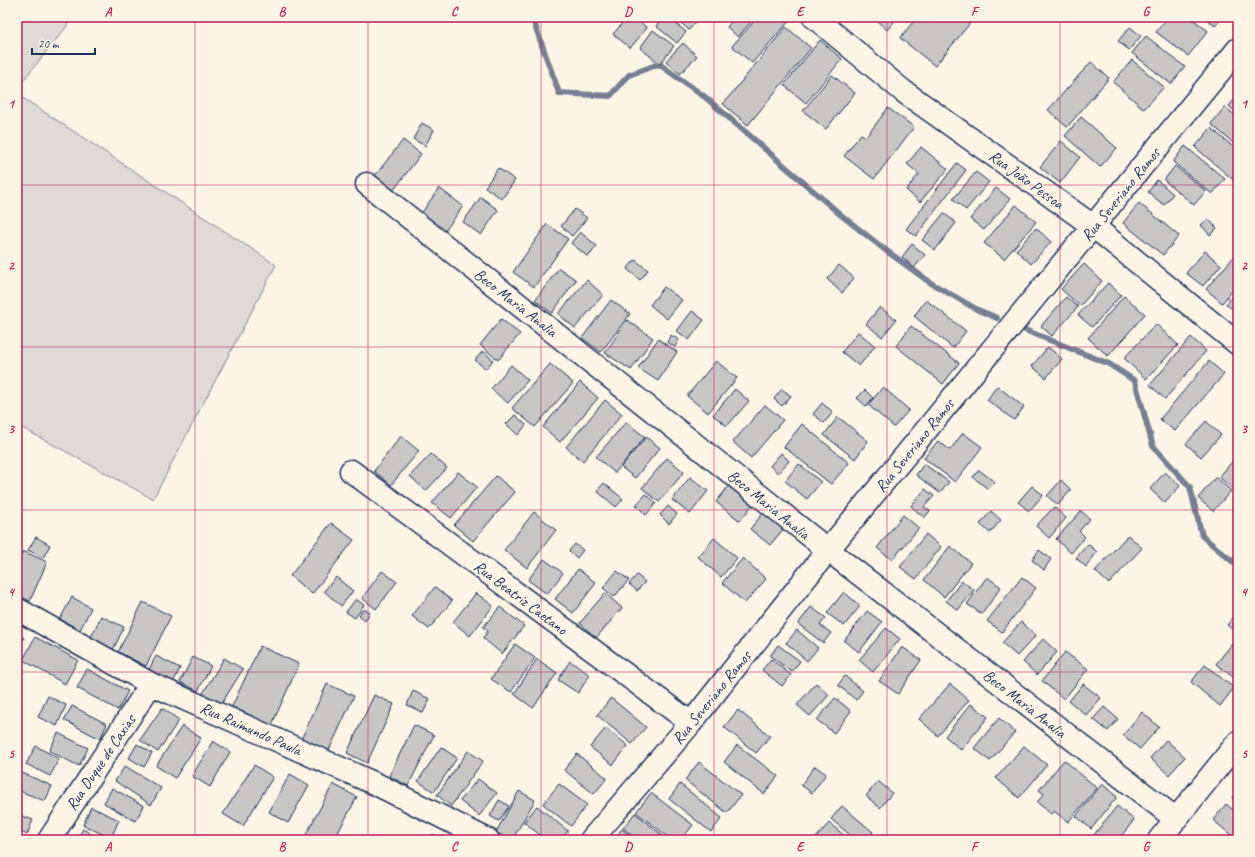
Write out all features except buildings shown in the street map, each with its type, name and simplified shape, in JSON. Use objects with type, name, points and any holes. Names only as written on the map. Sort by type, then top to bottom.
[{"type":"street","name":"Rua João Pessoa","points":[[814,17],[903,91],[1093,226],[1238,344]]},
{"type":"street","name":"Rua Severiano Ramos","points":[[591,840],[691,723],[828,550],[1238,49]]},
{"type":"street","name":"Beco Maria Analia","points":[[367,184],[828,550],[1176,819]]},
{"type":"street","name":"Rua Beatriz Caetano","points":[[351,471],[691,723]]},
{"type":"street","name":"Rua Raimundo Paula","points":[[17,609],[151,684],[378,785],[488,840]]},
{"type":"street","name":"Rua Duque de Caxias","points":[[49,840],[151,684]]},
{"type":"street","points":[[1159,840],[1238,742]]},
{"type":"shaded area","points":[[17,17],[72,17],[64,30],[17,88]]},
{"type":"shaded area","points":[[17,94],[276,265],[153,499],[17,425]]},
{"type":"waterway","points":[[532,17],[559,93],[610,96],[629,75],[659,64],[705,97],[841,215],[884,249],[931,283],[978,310],[997,318]]},
{"type":"waterway","points":[[1025,330],[1109,364],[1135,381],[1153,446],[1190,487],[1202,536],[1238,566]]}]
